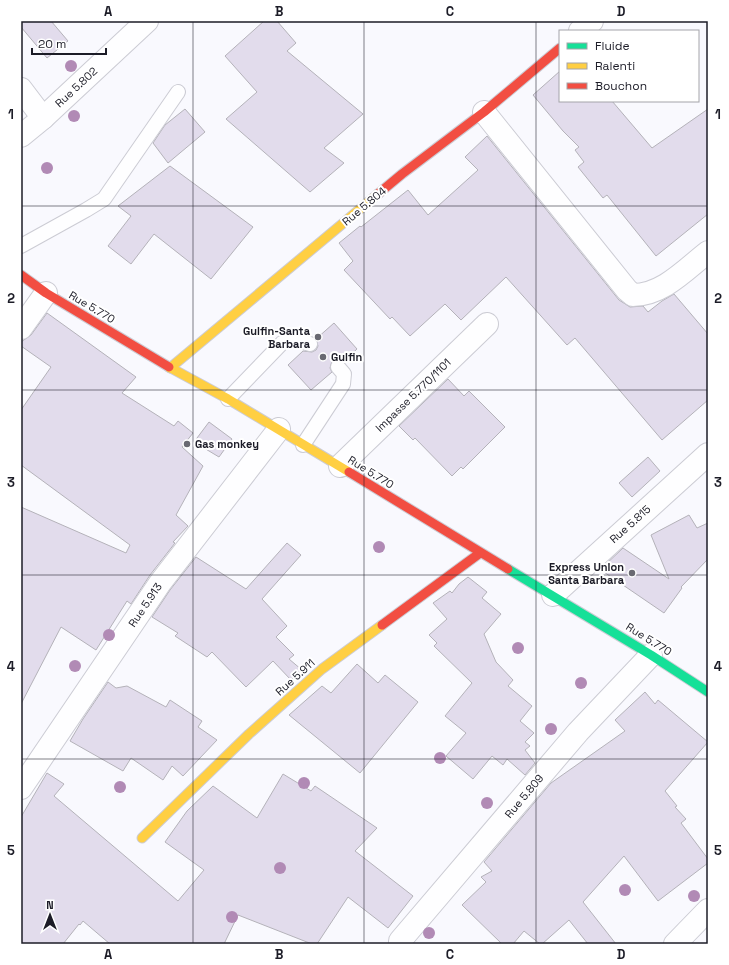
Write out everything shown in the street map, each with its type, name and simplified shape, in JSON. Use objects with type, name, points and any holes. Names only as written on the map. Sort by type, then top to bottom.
[{"type":"street","name":"Rue 5.802","points":[[21,136],[43,118],[147,21]]},
{"type":"street","points":[[581,30],[592,21]]},
{"type":"street","name":"Rue 5.804","points":[[170,368],[402,174],[484,112],[559,49]]},
{"type":"street","points":[[21,89],[43,118]]},
{"type":"street","points":[[484,112],[627,290],[633,295],[649,293],[665,286],[708,252]]},
{"type":"street","name":"Rue 5.770","points":[[21,275],[46,293],[170,368],[280,430],[480,553],[553,595],[708,692]]},
{"type":"street","points":[[21,328],[46,293]]},
{"type":"street","name":"Impasse 5.770/1101","points":[[340,466],[487,324]]},
{"type":"street","name":"Rue 5.913","points":[[21,788],[160,583],[280,430]]},
{"type":"street","name":"Rue 5.815","points":[[553,595],[708,454]]},
{"type":"street","name":"Rue 5.911","points":[[142,838],[249,734],[322,669],[480,553]]},
{"type":"street","name":"Rue 5.809","points":[[400,941],[578,732],[651,655]]},
{"type":"street","points":[[675,944],[708,910]]},
{"type":"lane","points":[[21,246],[86,210],[104,198],[178,92]]},
{"type":"lane","points":[[228,400],[282,343],[289,340],[296,340],[310,344]]},
{"type":"lane","points":[[303,445],[343,384],[344,374],[338,367]]},
{"type":"building","points":[[21,21],[51,21],[68,41],[47,58],[21,27]]},
{"type":"building","points":[[264,21],[277,21],[296,43],[287,51],[363,114],[324,148],[344,163],[310,192],[226,119],[257,92],[225,56]]},
{"type":"building","points":[[559,72],[559,102],[613,102],[652,148],[708,109],[708,214],[656,256],[607,195],[603,198],[578,167],[584,162],[575,150],[579,147],[563,131],[533,95]]},
{"type":"building","points":[[185,109],[205,132],[168,163],[153,143],[165,125]]},
{"type":"building","points":[[487,136],[619,300],[630,307],[643,306],[648,312],[674,294],[708,334],[708,400],[662,440],[575,338],[567,345],[506,277],[461,320],[445,304],[410,336],[392,317],[390,319],[344,270],[353,261],[339,243],[408,190],[428,215],[478,170],[465,157]]},
{"type":"building","points":[[170,166],[253,227],[211,279],[154,234],[131,264],[108,246],[131,216],[118,206]]},
{"type":"building","points":[[47,313],[136,377],[122,393],[174,426],[178,421],[193,433],[182,447],[203,466],[176,515],[188,526],[173,542],[175,543],[150,575],[131,604],[127,601],[96,650],[61,627],[21,704],[21,507],[126,553],[130,545],[21,465],[21,410],[51,367],[21,346],[21,342],[31,335]]},
{"type":"building","name":"Gulfin","points":[[334,323],[357,349],[344,361],[337,359],[332,361],[330,368],[332,372],[311,390],[288,365],[303,351],[312,352],[316,350],[318,346],[316,339]]},
{"type":"building","points":[[448,379],[464,396],[469,391],[505,427],[463,469],[461,467],[452,476],[415,438],[413,440],[399,426]]},
{"type":"building","points":[[209,422],[232,439],[219,457],[194,442]]},
{"type":"building","points":[[648,457],[660,471],[632,497],[619,483]]},
{"type":"building","points":[[689,515],[697,528],[708,523],[708,559],[681,587],[682,588],[664,613],[601,570],[623,548],[669,579],[651,535]]},
{"type":"building","points":[[287,543],[301,555],[262,599],[287,626],[276,637],[294,655],[289,659],[302,670],[291,680],[273,661],[246,687],[212,652],[207,657],[175,636],[178,633],[152,617],[170,590],[196,557],[246,589]]},
{"type":"building","points":[[468,577],[487,592],[482,598],[501,614],[484,634],[496,662],[513,680],[508,686],[532,706],[520,721],[534,733],[525,742],[530,746],[525,750],[535,763],[525,775],[507,759],[503,765],[492,756],[473,779],[446,756],[466,733],[445,716],[472,683],[434,646],[437,643],[429,635],[447,619],[433,603],[450,591],[452,593],[459,584]]},
{"type":"building","points":[[357,664],[378,683],[385,675],[418,702],[360,773],[289,715],[322,686],[331,693]]},
{"type":"building","points":[[108,682],[116,688],[127,686],[166,707],[170,700],[202,721],[198,727],[217,740],[183,776],[172,766],[163,780],[131,758],[123,771],[70,741]]},
{"type":"building","points":[[645,692],[655,704],[658,700],[708,742],[665,791],[677,806],[675,807],[686,819],[681,823],[708,859],[708,863],[658,901],[624,856],[583,902],[616,944],[588,944],[569,920],[542,944],[524,931],[513,944],[502,944],[462,905],[486,882],[481,877],[492,871],[484,862],[551,783],[625,731],[615,720]]},
{"type":"building","points":[[47,773],[64,784],[54,796],[178,901],[204,870],[165,842],[187,811],[213,786],[257,818],[283,774],[311,791],[315,786],[377,828],[355,851],[413,896],[388,928],[348,897],[317,944],[312,944],[238,915],[224,944],[110,944],[83,921],[63,944],[21,944],[21,817]]},
{"type":"traffic: fast","points":[[508,569],[651,655],[708,692]]},
{"type":"traffic: slow","points":[[170,368],[378,194]]},
{"type":"traffic: slow","points":[[169,367],[228,399],[349,472]]},
{"type":"traffic: slow","points":[[142,838],[249,734],[322,669],[382,625]]},
{"type":"traffic: jam","points":[[378,194],[484,112],[559,49]]},
{"type":"traffic: jam","points":[[21,275],[46,293],[169,367]]},
{"type":"traffic: jam","points":[[349,472],[508,569]]},
{"type":"traffic: jam","points":[[382,625],[480,553]]},
{"type":"place","name":"Gulfin-Santa Barbara","points":[[318,337]]},
{"type":"place","name":"Gulfin","points":[[323,357]]},
{"type":"place","name":"Gas monkey","points":[[187,444]]},
{"type":"place","name":"Express Union Santa Barbara","points":[[632,573]]}]
